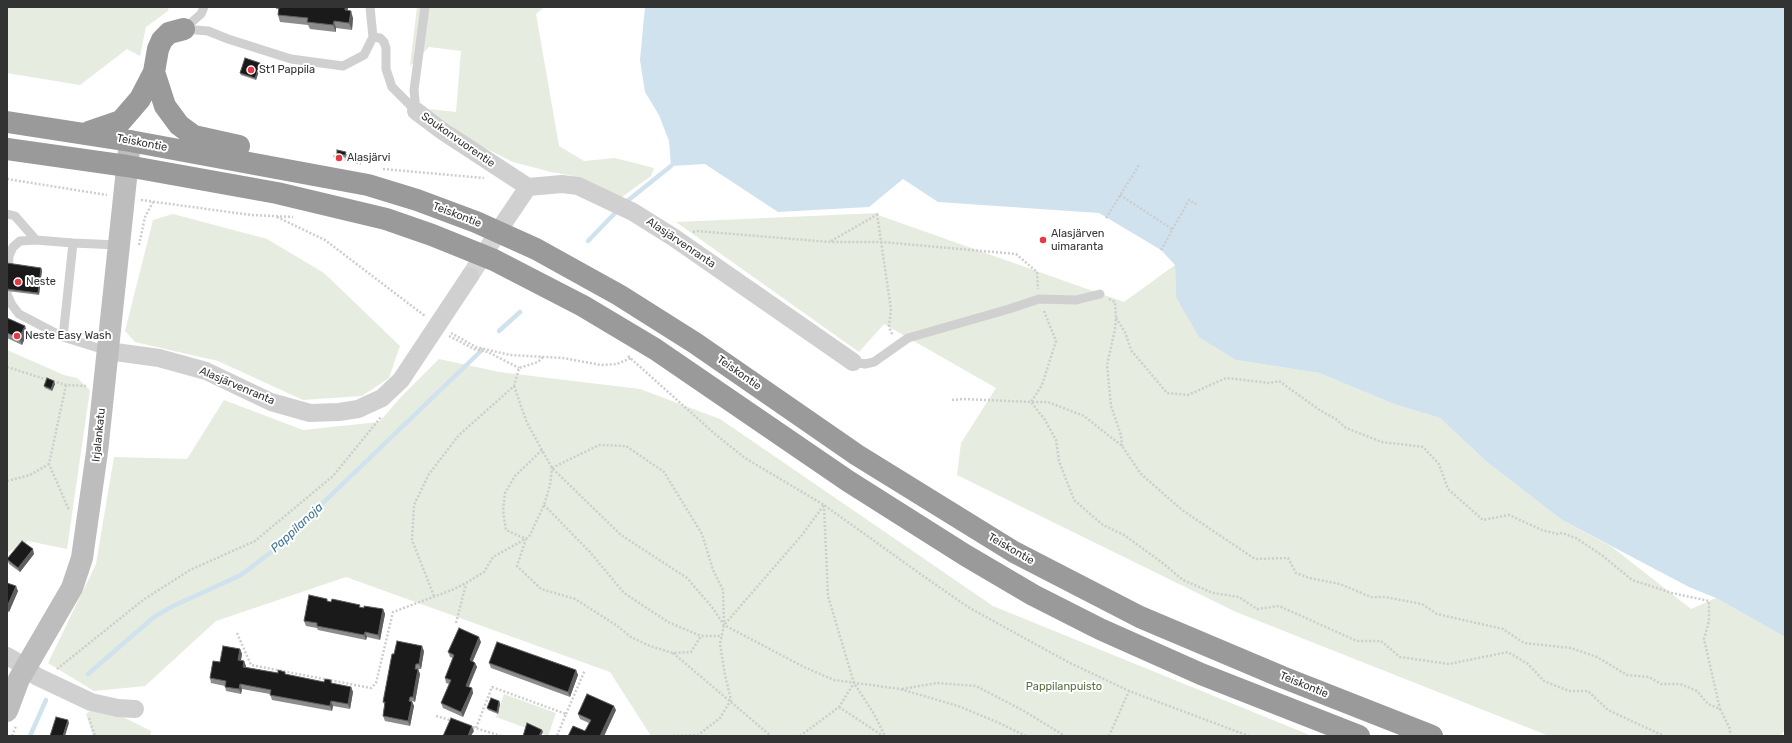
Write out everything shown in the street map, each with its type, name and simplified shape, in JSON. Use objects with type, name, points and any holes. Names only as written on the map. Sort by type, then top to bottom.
[{"type":"highway","points":[[86,133],[121,122],[140,100],[154,72],[158,49],[162,40],[169,33],[184,29]]},
{"type":"highway","points":[[154,72],[165,106],[179,126],[194,136],[354,172],[372,173]]},
{"type":"highway","name":"Teiskontie","points":[[7,122],[372,173],[417,200],[476,222],[536,249],[619,295],[695,344],[857,455],[1014,552],[1140,617],[1282,677],[1432,736]]},
{"type":"highway","points":[[7,149],[127,166],[277,193],[386,219],[432,235],[494,260],[583,306],[655,349],[848,481],[1033,596],[1201,674],[1359,736]]},
{"type":"street","name":"Soukonvuorentie","points":[[416,111],[444,132],[528,187]]},
{"type":"street","name":"Irjalankatu","points":[[7,711],[19,679],[31,671],[72,588],[82,558],[97,452],[130,140]]},
{"type":"street","name":"Alasjärvenranta","points":[[528,187],[562,184],[578,186],[633,212],[673,237],[853,362]]},
{"type":"street","points":[[505,221],[528,187]]},
{"type":"street","name":"Alasjärvenranta","points":[[108,351],[159,358],[206,371],[271,402],[310,413],[339,412],[358,409],[382,398],[401,380],[470,276]]},
{"type":"street","points":[[7,656],[31,671],[91,702],[118,708],[135,709]]},
{"type":"lane","points":[[184,29],[201,14],[204,7]]},
{"type":"lane","points":[[184,29],[208,31],[291,59],[343,66],[364,55],[373,37],[370,7]]},
{"type":"lane","name":"Soukonvuorentie","points":[[416,111],[414,90],[425,7]]},
{"type":"lane","points":[[373,37],[380,38],[384,42],[386,48],[386,69],[392,88],[416,111]]},
{"type":"lane","points":[[7,214],[15,216],[36,240]]},
{"type":"lane","points":[[108,351],[62,337],[19,314],[10,306],[7,294],[9,256],[14,247],[20,241],[36,240],[118,245]]},
{"type":"lane","points":[[62,337],[73,243]]},
{"type":"lane","points":[[853,362],[865,364],[874,362],[908,338],[1039,299],[1076,300],[1100,294]]},
{"type":"path","points":[[333,156],[372,173],[489,179]]},
{"type":"path","points":[[1106,218],[1139,165]]},
{"type":"path","points":[[7,178],[123,198],[252,215],[297,217]]},
{"type":"path","points":[[1120,195],[1172,229]]},
{"type":"path","points":[[1161,250],[1189,200],[1198,205]]},
{"type":"path","points":[[830,242],[878,214],[890,309],[889,327]]},
{"type":"path","points":[[673,237],[697,231],[830,242],[882,242],[1016,254],[1037,272],[1039,299],[1056,341],[1042,385],[1031,402]]},
{"type":"path","points":[[1100,294],[1115,302],[1115,330],[1107,366],[1111,406],[1121,435],[1122,446]]},
{"type":"path","points":[[1116,318],[1125,332],[1131,350],[1168,393],[1188,395],[1226,378],[1270,382],[1279,381],[1320,411],[1336,419],[1346,428],[1382,442],[1423,447],[1439,464],[1448,489],[1483,520],[1508,515],[1542,530],[1557,534],[1562,533],[1576,538],[1603,556],[1632,580],[1672,593],[1709,601],[1709,621],[1704,638],[1720,709],[1730,729],[1730,736]]},
{"type":"path","points":[[448,332],[446,336],[476,350],[488,352],[519,368],[538,362],[544,357]]},
{"type":"path","points":[[625,353],[715,434],[745,458],[824,505],[968,607],[1068,662],[1129,691],[1249,736]]},
{"type":"path","points":[[7,367],[66,385],[49,464],[71,515]]},
{"type":"path","points":[[434,596],[412,540],[414,505],[429,474],[459,435],[514,386],[519,368]]},
{"type":"path","points":[[514,386],[527,422],[552,468],[621,535],[687,578],[712,607],[724,625],[804,667],[834,680],[900,689],[958,706],[1026,736]]},
{"type":"path","points":[[952,400],[963,399],[1048,402],[1084,416],[1122,446],[1141,474],[1182,510],[1255,559],[1288,558],[1296,573],[1309,578],[1340,584],[1371,598],[1385,597],[1422,604],[1437,614],[1503,629],[1524,643],[1571,648],[1597,657],[1627,674],[1649,677],[1662,684],[1680,684],[1697,691],[1708,704],[1720,709]]},
{"type":"path","points":[[1031,402],[1045,420],[1056,440],[1059,461],[1074,500],[1103,525],[1124,535],[1160,561],[1182,580],[1213,593],[1239,598],[1257,609],[1279,606],[1357,641],[1381,641],[1400,657],[1450,664],[1508,652],[1528,664],[1544,681],[1569,691],[1588,691],[1608,710],[1664,736]]},
{"type":"path","points":[[31,671],[51,674],[143,600],[190,570],[255,541],[333,476],[383,414]]},
{"type":"path","points":[[552,468],[599,445],[626,446],[664,472],[702,534],[713,570],[723,590],[724,625],[720,644],[724,674],[731,700],[720,718],[698,735],[669,736]]},
{"type":"path","points":[[526,539],[506,530],[503,511],[505,493],[515,476],[542,450]]},
{"type":"path","points":[[7,481],[30,475],[49,464]]},
{"type":"path","points":[[237,633],[251,665],[371,688],[376,683],[393,612],[466,584],[484,572],[493,557],[529,537],[544,505],[550,485],[552,468]]},
{"type":"path","points":[[544,505],[590,552],[624,594],[668,622],[700,636],[722,636]]},
{"type":"path","points":[[724,625],[802,535],[824,505]]},
{"type":"path","points":[[824,505],[828,596],[854,683],[874,714],[884,736]]},
{"type":"path","points":[[526,539],[517,566],[540,589],[575,599],[616,625],[631,637],[650,646],[673,653],[691,652],[700,636]]},
{"type":"path","points":[[456,623],[466,584]]},
{"type":"path","points":[[673,653],[731,700],[771,736]]},
{"type":"path","points":[[557,736],[585,670]]},
{"type":"path","points":[[800,736],[839,707],[854,683]]},
{"type":"path","points":[[900,689],[937,683],[976,686],[1024,711],[1066,736]]},
{"type":"path","points":[[476,728],[492,687],[566,714]]},
{"type":"path","points":[[1109,736],[1129,691]]},
{"type":"path","points":[[839,707],[884,736]]},
{"type":"path","points":[[436,716],[456,722]]},
{"type":"path","points":[[463,724],[501,736]]},
{"type":"path","points":[[488,736],[490,732]]},
{"type":"green space","points":[[7,7],[169,7],[168,11],[146,27],[140,56],[127,49],[80,85],[7,73]]},
{"type":"green space","points":[[417,7],[544,7],[536,14],[559,146],[584,161],[615,158],[654,168],[651,176],[622,197],[573,176],[513,162],[473,142],[429,109],[456,112],[461,51],[429,47],[410,66]]},
{"type":"green space","points":[[879,213],[878,215],[1124,302],[1175,265],[1176,297],[1236,360],[1319,373],[1394,404],[1440,418],[1487,462],[1562,520],[1612,547],[1691,609],[1716,598],[1785,637],[1785,729],[1781,736],[1549,736],[1236,612],[957,475],[961,443],[996,388],[884,324],[859,352],[676,222]]},
{"type":"green space","points":[[173,214],[267,239],[324,273],[400,346],[389,378],[362,396],[303,400],[218,361],[135,342],[125,331],[153,220]]},
{"type":"green space","points":[[7,350],[64,375],[77,378],[90,390],[67,549],[28,541],[7,553]]},
{"type":"green space","name":"Pappilanpuisto","points":[[439,359],[499,372],[640,389],[720,419],[993,606],[1312,736],[651,736],[610,672],[346,577],[216,621],[145,686],[94,691],[48,663],[96,564],[114,457],[187,459],[224,400],[303,430],[379,422],[401,397]]},
{"type":"green space","points":[[504,694],[556,713],[548,736],[496,717]]},
{"type":"green space","points":[[90,711],[117,714],[151,731],[150,736],[93,736],[86,714]]},
{"type":"water","points":[[645,7],[1785,7],[1785,637],[1716,598],[1689,587],[1562,520],[1487,462],[1440,418],[1394,404],[1319,373],[1236,360],[1199,337],[1176,297],[1175,265],[1161,250],[1099,213],[938,202],[903,179],[869,207],[778,212],[705,164],[671,166],[669,141],[659,115],[645,92],[640,60]]},
{"type":"building","points":[[279,7],[345,7],[345,10],[351,11],[349,23],[334,21],[333,25],[307,22],[308,18],[278,15]]},
{"type":"building","points":[[245,58],[260,63],[255,78],[240,73]]},
{"type":"building","points":[[337,150],[346,152],[345,155],[337,154]]},
{"type":"building","points":[[7,263],[41,268],[38,293],[7,289]]},
{"type":"building","points":[[7,318],[25,326],[19,338],[7,333]]},
{"type":"building","points":[[47,378],[54,381],[51,389],[44,386]]},
{"type":"building","points":[[22,541],[33,549],[18,568],[7,559]]},
{"type":"building","points":[[7,583],[16,586],[7,607]]},
{"type":"building","points":[[309,595],[327,599],[327,601],[331,602],[332,599],[360,605],[359,607],[364,608],[364,606],[383,609],[378,635],[365,632],[364,635],[317,626],[317,623],[304,621]]},
{"type":"building","points":[[459,628],[479,637],[470,660],[475,663],[466,686],[472,688],[461,712],[441,703],[451,680],[445,678],[454,655],[448,652]]},
{"type":"building","points":[[397,641],[422,646],[419,664],[416,664],[415,669],[418,669],[413,697],[410,697],[409,701],[412,702],[408,721],[383,716],[385,702],[383,702],[392,654],[394,654]]},
{"type":"building","points":[[497,642],[576,670],[568,692],[489,663]]},
{"type":"building","points":[[223,646],[240,649],[238,660],[244,661],[243,667],[278,673],[278,670],[285,672],[285,674],[324,682],[325,679],[331,680],[331,683],[351,687],[348,704],[331,701],[330,706],[270,695],[271,690],[240,684],[239,689],[225,687],[226,681],[210,678],[213,661],[220,662]]},
{"type":"building","points":[[587,694],[614,706],[600,736],[568,736],[573,726],[585,731],[591,720],[578,714]]},
{"type":"building","points":[[491,698],[499,701],[497,712],[487,708]]},
{"type":"building","points":[[56,717],[68,720],[63,736],[50,736]]},
{"type":"building","points":[[451,718],[472,726],[468,736],[443,736]]},
{"type":"building","points":[[527,723],[542,730],[539,736],[523,736]]},
{"type":"waterway","name":"Pappilanoja","points":[[626,202],[671,166]]},
{"type":"waterway","name":"Pappilanoja","points":[[588,241],[616,212]]},
{"type":"waterway","name":"Pappilanoja","points":[[499,331],[520,312]]},
{"type":"waterway","name":"Pappilanoja","points":[[88,674],[154,617],[173,606],[241,575],[274,550],[482,350]]},
{"type":"waterway","name":"Pappilanoja","points":[[30,736],[46,700]]},
{"type":"tunnel","points":[[470,276],[505,221]]},
{"type":"place","name":"St1 Pappila","points":[[251,70]]},
{"type":"place","name":"Alasjärvi","points":[[339,158]]},
{"type":"place","name":"Alasjärven uimaranta","points":[[1043,240]]},
{"type":"place","name":"Neste","points":[[18,282]]},
{"type":"place","name":"Neste Easy Wash","points":[[17,336]]}]
